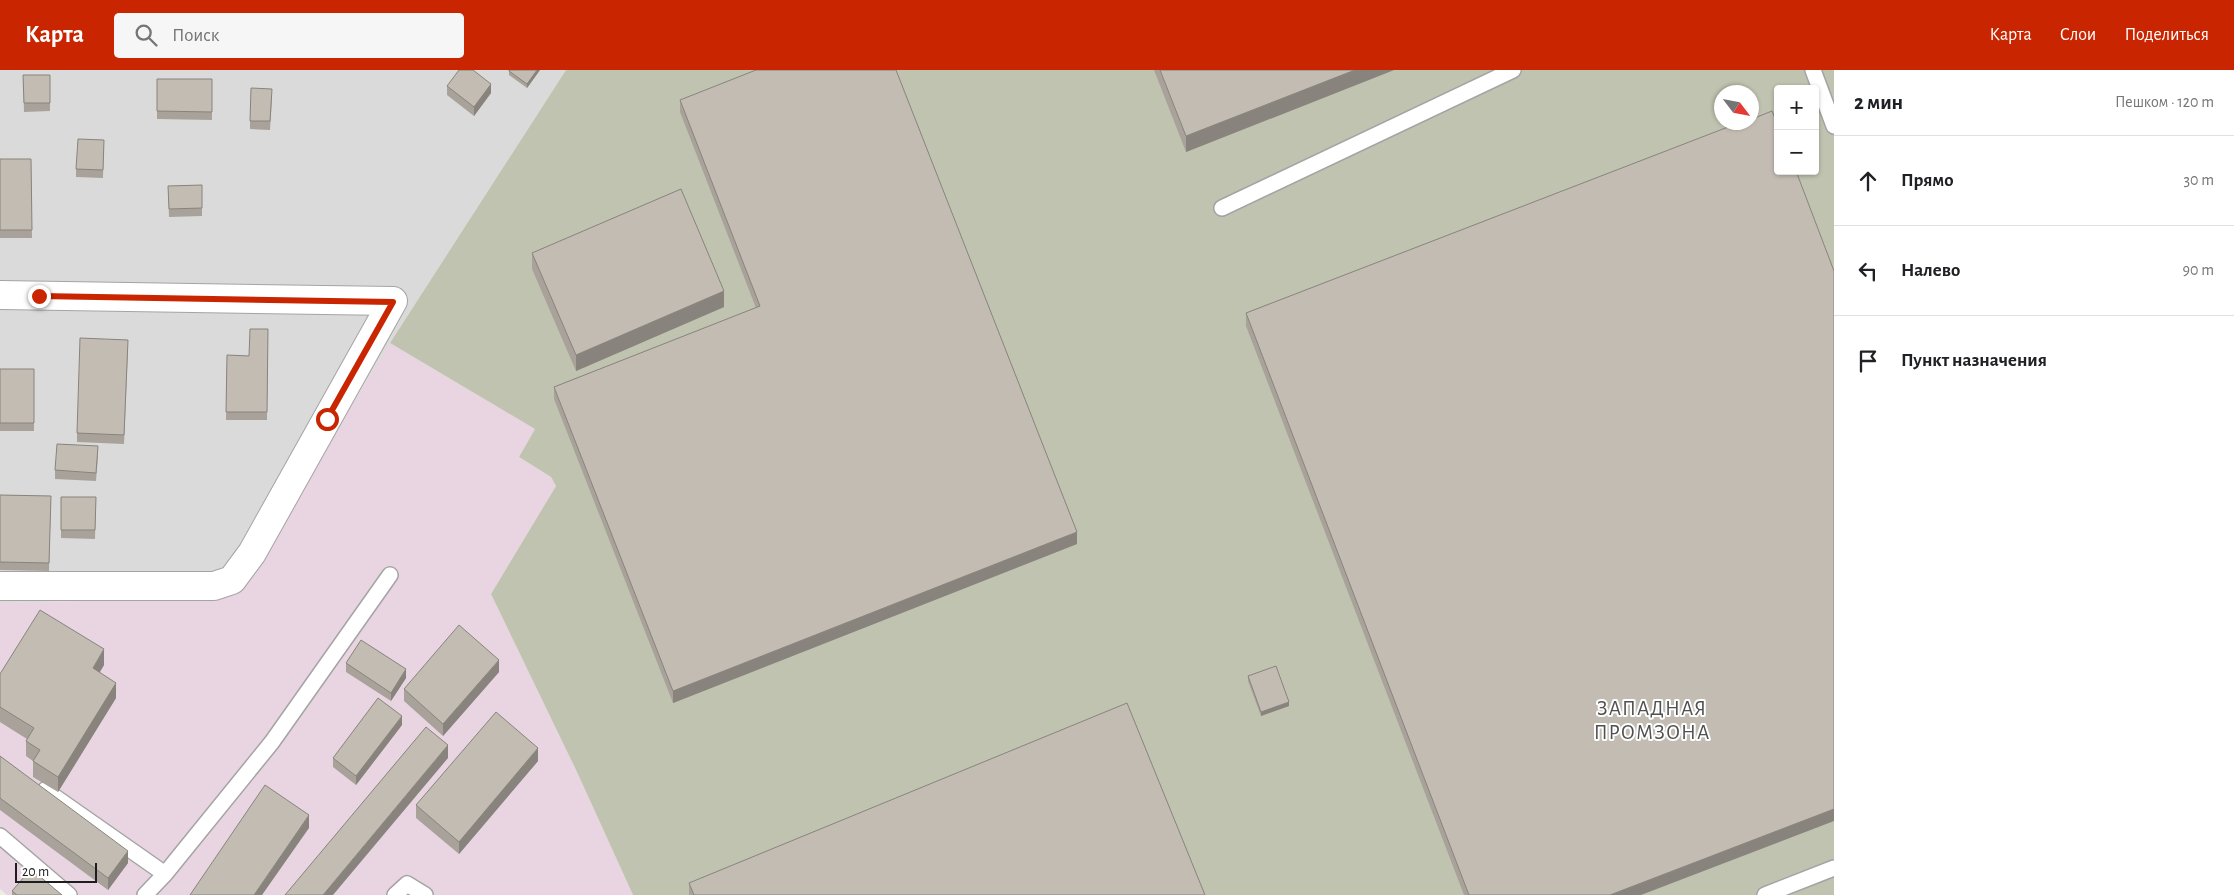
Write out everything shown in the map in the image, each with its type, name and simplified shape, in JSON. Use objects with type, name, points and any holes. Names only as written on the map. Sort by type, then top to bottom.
[{"type":"street","points":[[0,295],[393,302],[252,553],[232,580],[214,586],[0,586]]},
{"type":"lane","points":[[1222,208],[1513,70]]},
{"type":"lane","points":[[1813,70],[1834,126]]},
{"type":"lane","points":[[145,895],[272,742],[390,575]]},
{"type":"lane","points":[[31,780],[164,874]]},
{"type":"lane","points":[[0,836],[69,895]]},
{"type":"lane","points":[[1765,895],[1834,868]]},
{"type":"lane","points":[[395,895],[407,884],[425,895]]},
{"type":"shaded area","points":[[0,70],[566,70],[390,343],[233,597],[0,603]]},
{"type":"shaded area","points":[[566,70],[1834,70],[1834,895],[633,895],[577,772],[491,594],[556,486],[551,477],[519,457],[535,429],[390,343]]},
{"type":"shaded area","points":[[390,343],[535,429],[519,457],[551,477],[556,486],[491,594],[577,772],[633,895],[7,895],[0,889],[0,603],[233,597]]},
{"type":"building","points":[[459,70],[473,70],[491,84],[474,107],[447,86]]},
{"type":"building","points":[[509,70],[537,70],[527,84]]},
{"type":"building","points":[[756,70],[896,70],[1077,532],[673,691],[554,387],[760,306],[680,100]]},
{"type":"building","points":[[1160,70],[1355,70],[1186,136]]},
{"type":"building","points":[[23,75],[50,75],[50,103],[24,103]]},
{"type":"building","points":[[157,79],[212,79],[212,112],[157,111]]},
{"type":"building","points":[[251,88],[272,89],[270,121],[250,121]]},
{"type":"building","points":[[1772,111],[1774,116],[1774,175],[1798,175],[1834,271],[1834,809],[1610,895],[1469,895],[1246,313],[1720,130],[1759,130],[1759,116]]},
{"type":"building","points":[[78,139],[104,140],[103,170],[76,169]]},
{"type":"building","points":[[0,159],[31,159],[32,230],[0,230]]},
{"type":"building","points":[[202,185],[202,208],[169,209],[168,186]]},
{"type":"building","points":[[681,189],[724,291],[576,355],[532,253]]},
{"type":"building","points":[[250,329],[268,329],[267,412],[226,412],[227,355],[249,356]]},
{"type":"building","points":[[80,338],[128,340],[124,435],[77,433]]},
{"type":"building","points":[[0,369],[34,369],[34,423],[0,423]]},
{"type":"building","points":[[57,444],[98,446],[96,473],[55,470]]},
{"type":"building","points":[[0,495],[51,496],[49,563],[0,562]]},
{"type":"building","points":[[61,497],[96,497],[95,530],[61,530]]},
{"type":"building","points":[[40,610],[104,649],[93,668],[116,683],[58,777],[33,761],[40,750],[26,741],[34,728],[0,707],[0,674]]},
{"type":"building","points":[[459,625],[499,660],[443,724],[404,689]]},
{"type":"building","points":[[361,640],[406,669],[391,693],[346,663]]},
{"type":"building","points":[[1276,666],[1289,702],[1261,712],[1248,676]]},
{"type":"building","points":[[378,698],[402,716],[356,776],[333,758]]},
{"type":"building","points":[[1127,703],[1205,895],[694,895],[689,883]]},
{"type":"building","points":[[496,712],[538,748],[459,842],[416,805]]},
{"type":"building","points":[[426,727],[448,745],[323,895],[285,895]]},
{"type":"building","points":[[0,756],[128,851],[108,878],[0,798]]},
{"type":"building","points":[[265,785],[309,815],[254,895],[190,895]]},
{"type":"building","points":[[31,869],[62,895],[17,895],[12,891]]},
{"type":"district","name":"ЗАПАДНАЯ ПРОМЗОНА","points":[[1652,720]]},
{"type":"route","points":[[39,296],[393,302],[327,419]]}]
